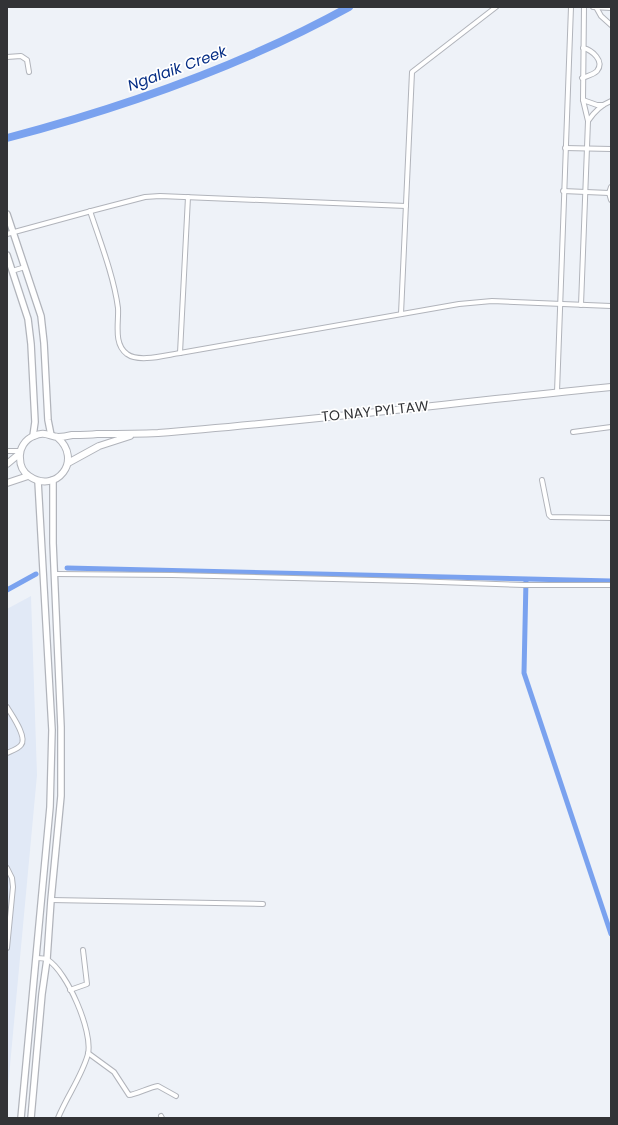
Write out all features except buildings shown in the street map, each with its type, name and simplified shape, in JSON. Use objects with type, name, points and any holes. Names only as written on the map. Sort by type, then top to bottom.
[{"type":"main road","points":[[7,214],[41,316],[48,420],[54,436],[62,442],[66,448],[68,463]]},
{"type":"main road","points":[[7,255],[28,319],[31,344],[35,422],[33,436]]},
{"type":"main road","name":"TO NAY PYI TAW","points":[[140,434],[219,428],[611,387]]},
{"type":"main road","points":[[7,464],[20,453],[25,443],[33,436],[39,434],[54,436],[140,434]]},
{"type":"main road","points":[[20,453],[20,463],[28,476],[38,481],[47,481],[53,480],[62,473],[68,463],[99,446],[140,434]]},
{"type":"main road","points":[[7,483],[28,476]]},
{"type":"main road","points":[[31,1118],[42,994],[47,958],[61,781],[61,727],[53,520],[53,480]]},
{"type":"main road","points":[[21,1118],[50,807],[52,730],[38,481]]},
{"type":"street","points":[[402,314],[412,72],[496,7]]},
{"type":"street","points":[[557,392],[570,7]]},
{"type":"street","points":[[581,305],[588,121],[583,100],[582,78],[584,7]]},
{"type":"street","points":[[594,7],[611,8]]},
{"type":"street","points":[[594,7],[611,25]]},
{"type":"street","points":[[582,78],[595,73],[598,70],[599,64],[596,55],[589,49],[583,48]]},
{"type":"street","points":[[7,57],[22,56],[28,60],[29,72]]},
{"type":"street","points":[[583,100],[597,105],[603,105]]},
{"type":"street","points":[[588,121],[592,114],[603,105],[611,101]]},
{"type":"street","points":[[565,148],[611,149]]},
{"type":"street","points":[[611,187],[609,193],[611,200]]},
{"type":"street","points":[[563,191],[609,193]]},
{"type":"street","points":[[7,234],[13,231],[53,222],[90,211],[160,196],[406,206]]},
{"type":"street","points":[[180,353],[188,197]]},
{"type":"street","points":[[90,211],[116,292],[118,309],[118,336],[122,350],[127,355],[135,358],[143,359],[180,353],[459,304],[492,301],[611,306]]},
{"type":"street","points":[[12,271],[25,267]]},
{"type":"street","points":[[573,432],[611,427]]},
{"type":"street","points":[[7,451],[20,453]]},
{"type":"street","points":[[542,480],[549,515],[551,517],[611,518]]},
{"type":"street","points":[[55,574],[412,580],[525,585],[611,585]]},
{"type":"street","points":[[7,707],[22,732],[23,740],[20,746],[7,754]]},
{"type":"street","points":[[7,868],[12,878],[13,892],[7,948]]},
{"type":"street","points":[[51,900],[263,904]]},
{"type":"street","points":[[70,990],[88,984],[83,950]]},
{"type":"street","points":[[36,958],[47,958],[58,970],[83,1016],[88,1033],[88,1053],[58,1118]]},
{"type":"street","points":[[88,1053],[114,1072],[129,1095],[133,1095],[146,1088],[158,1086],[176,1096]]},
{"type":"shaded area","points":[[31,596],[37,775],[7,1098],[7,609]]},
{"type":"waterway","name":"Ngalaik Creek","points":[[7,138],[95,113],[182,83],[267,48],[349,7]]},
{"type":"waterway","points":[[67,568],[611,581]]},
{"type":"waterway","points":[[7,590],[36,574]]},
{"type":"waterway","points":[[526,580],[524,673],[611,934]]}]
